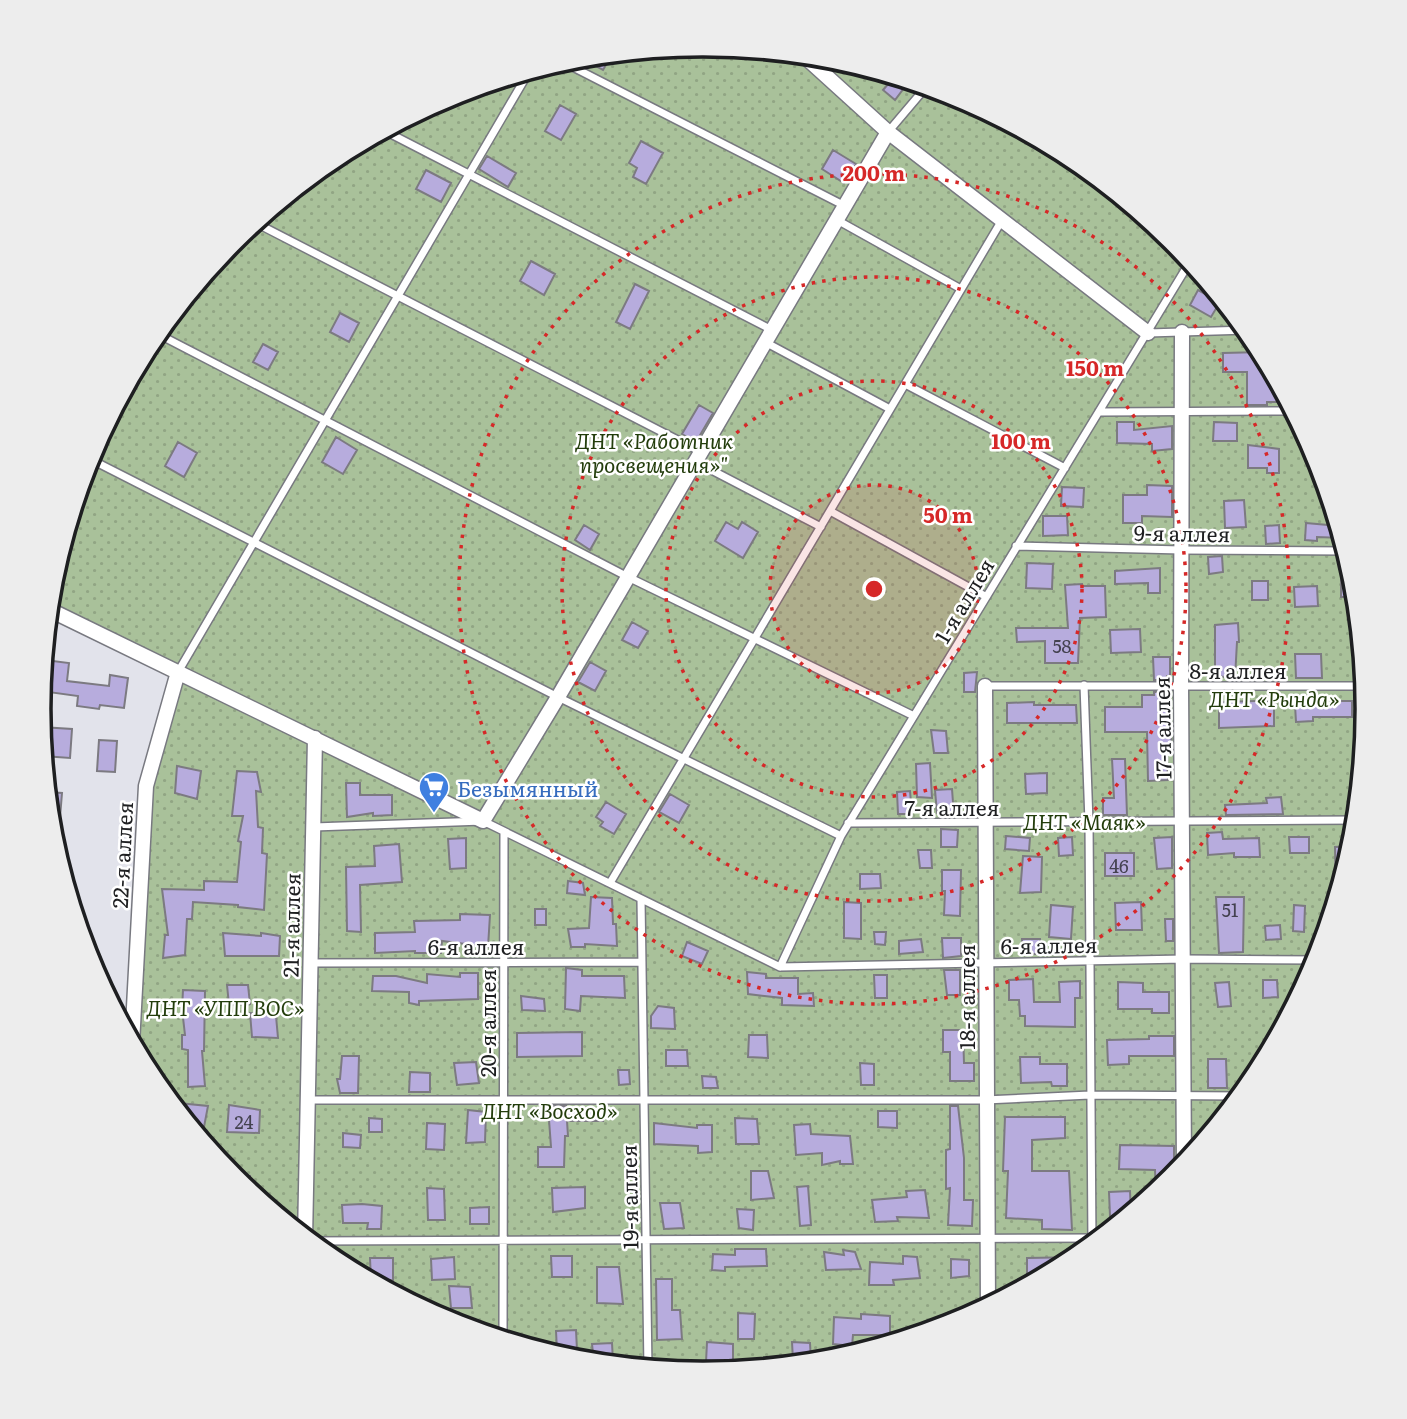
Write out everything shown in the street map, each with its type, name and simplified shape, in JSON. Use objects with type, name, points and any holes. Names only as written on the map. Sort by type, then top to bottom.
[{"type":"street","points":[[816,66],[888,132],[1148,333]]},
{"type":"street","points":[[58,614],[483,821],[888,132]]},
{"type":"street","name":"17-я аллея","points":[[1182,332],[1184,1151]]},
{"type":"street","name":"22-я аллея","points":[[133,1026],[146,786],[178,672]]},
{"type":"street","name":"18-я аллея","points":[[985,685],[988,1297]]},
{"type":"street","name":"21-я аллея","points":[[306,1227],[315,738]]},
{"type":"lane","points":[[577,69],[845,206]]},
{"type":"lane","points":[[178,672],[523,83]]},
{"type":"lane","points":[[888,132],[920,94]]},
{"type":"lane","points":[[392,136],[769,336],[890,409]]},
{"type":"lane","points":[[836,220],[961,289]]},
{"type":"lane","points":[[610,883],[1002,220]]},
{"type":"lane","points":[[264,227],[698,457],[821,527]]},
{"type":"lane","name":"1-я аллея","points":[[780,967],[848,823],[1185,270]]},
{"type":"lane","points":[[1148,333],[1234,330]]},
{"type":"lane","points":[[167,339],[628,576],[914,716]]},
{"type":"lane","points":[[905,384],[1065,468]]},
{"type":"lane","points":[[1100,412],[1284,411]]},
{"type":"lane","points":[[99,463],[558,697],[841,836]]},
{"type":"lane","points":[[830,511],[985,596]]},
{"type":"lane","name":"9-я аллея","points":[[1016,546],[1336,551]]},
{"type":"lane","name":"8-я аллея","points":[[985,685],[1355,686]]},
{"type":"lane","points":[[1084,685],[1089,822],[1088,961],[1093,1233]]},
{"type":"lane","name":"7-я аллея","points":[[848,823],[1347,820]]},
{"type":"lane","points":[[313,827],[483,821],[780,967]]},
{"type":"lane","name":"20-я аллея","points":[[503,1331],[505,832]]},
{"type":"lane","name":"19-я аллея","points":[[641,899],[648,1360]]},
{"type":"lane","name":"6-я аллея","points":[[780,967],[1184,959],[1307,960]]},
{"type":"lane","name":"6-я аллея","points":[[310,962],[642,962]]},
{"type":"lane","points":[[308,1100],[985,1100],[1090,1096],[1229,1096]]},
{"type":"lane","points":[[324,1240],[987,1239],[1080,1242]]},
{"type":"green space","points":[[661,58],[746,58],[831,69],[872,79],[953,106],[992,124],[1030,144],[1101,192],[1165,248],[1194,279],[1221,312],[1269,383],[1307,460],[1322,500],[1344,582],[1351,624],[1355,667],[1355,752],[1344,837],[1334,878],[1307,959],[1289,998],[1269,1036],[1221,1107],[1165,1171],[1134,1200],[1101,1227],[1030,1275],[953,1313],[913,1328],[831,1350],[789,1357],[746,1361],[661,1361],[576,1350],[494,1328],[454,1313],[377,1275],[306,1227],[242,1171],[186,1107],[161,1072],[133,1026],[146,786],[175,665],[59,607],[85,500],[118,421],[138,383],[186,312],[242,248],[306,192],[341,167],[377,144],[454,106],[535,79],[618,62]]},
{"type":"building","points":[[607,64],[603,70],[595,66]]},
{"type":"building","points":[[888,84],[904,88],[895,100],[883,90]]},
{"type":"building","points":[[560,105],[576,114],[561,140],[545,131]]},
{"type":"building","points":[[641,141],[663,153],[646,184],[633,177],[637,168],[629,163]]},
{"type":"building","points":[[833,150],[856,164],[844,183],[822,169]]},
{"type":"building","points":[[487,156],[516,173],[508,187],[479,169]]},
{"type":"building","points":[[426,170],[451,183],[441,202],[416,189]]},
{"type":"building","points":[[531,261],[555,274],[544,295],[520,281]]},
{"type":"building","points":[[635,284],[649,291],[630,329],[616,322]]},
{"type":"building","points":[[1198,290],[1207,295],[1217,307],[1211,317],[1190,305]]},
{"type":"building","points":[[340,313],[359,323],[349,342],[330,332]]},
{"type":"building","points":[[263,344],[278,352],[268,370],[253,362]]},
{"type":"building","points":[[1249,352],[1279,402],[1247,405],[1247,372],[1223,372],[1223,353]]},
{"type":"building","points":[[699,405],[713,413],[696,442],[682,434]]},
{"type":"building","points":[[1117,422],[1134,422],[1134,430],[1172,426],[1172,449],[1152,451],[1152,444],[1117,443]]},
{"type":"building","points":[[1214,422],[1237,423],[1237,441],[1213,441]]},
{"type":"building","points":[[336,437],[357,450],[343,474],[322,462]]},
{"type":"building","points":[[178,442],[197,453],[184,477],[165,466]]},
{"type":"building","points":[[1248,445],[1279,449],[1279,473],[1267,473],[1267,468],[1248,468]]},
{"type":"building","points":[[1147,485],[1172,486],[1172,517],[1142,516],[1142,523],[1123,523],[1123,495],[1147,495]]},
{"type":"building","points":[[1062,487],[1084,488],[1083,507],[1061,506]]},
{"type":"building","points":[[1244,500],[1246,527],[1225,528],[1224,501]]},
{"type":"building","points":[[1043,516],[1067,516],[1068,535],[1043,536]]},
{"type":"building","points":[[726,522],[738,529],[742,522],[758,532],[743,558],[715,541]]},
{"type":"building","points":[[1306,523],[1329,525],[1333,538],[1305,540]]},
{"type":"building","points":[[584,525],[599,534],[590,550],[575,540]]},
{"type":"building","points":[[1279,525],[1280,543],[1266,544],[1265,526]]},
{"type":"building","points":[[1222,556],[1223,572],[1209,574],[1208,557]]},
{"type":"building","points":[[1027,563],[1053,564],[1052,589],[1026,588]]},
{"type":"building","points":[[1160,568],[1160,593],[1148,593],[1148,583],[1115,584],[1115,571]]},
{"type":"building","points":[[1341,579],[1343,579],[1346,597],[1341,597]]},
{"type":"building","points":[[1252,581],[1268,581],[1268,600],[1252,600]]},
{"type":"building","points":[[1065,585],[1105,586],[1106,617],[1080,618],[1078,663],[1045,663],[1045,641],[1017,642],[1016,628],[1068,628]]},
{"type":"building","points":[[1317,586],[1318,606],[1295,607],[1294,587]]},
{"type":"building","points":[[632,622],[648,631],[638,648],[622,640]]},
{"type":"building","points":[[1238,623],[1235,678],[1215,676],[1215,625]]},
{"type":"building","points":[[1140,629],[1141,652],[1111,653],[1110,630]]},
{"type":"building","points":[[1295,654],[1321,654],[1322,678],[1296,678]]},
{"type":"building","points":[[1153,657],[1170,657],[1170,676],[1167,676],[1167,680],[1154,680]]},
{"type":"building","points":[[53,661],[69,663],[67,681],[109,686],[110,675],[128,678],[124,708],[77,706],[78,696],[51,692]]},
{"type":"building","points":[[590,662],[606,671],[595,691],[578,682]]},
{"type":"building","points":[[977,672],[975,692],[964,692],[964,673]]},
{"type":"building","points":[[1154,692],[1168,692],[1172,751],[1167,752],[1168,780],[1148,781],[1147,732],[1105,732],[1105,707],[1142,707],[1142,695],[1154,695]]},
{"type":"building","points":[[1274,701],[1274,726],[1219,728],[1219,702]]},
{"type":"building","points":[[1330,701],[1352,701],[1352,717],[1313,717],[1313,721],[1296,722],[1295,705],[1330,704]]},
{"type":"building","points":[[1034,702],[1034,705],[1076,705],[1077,723],[1007,723],[1007,703]]},
{"type":"building","points":[[51,728],[72,729],[70,758],[52,757]]},
{"type":"building","points":[[931,730],[946,731],[948,753],[934,753]]},
{"type":"building","points":[[99,740],[117,741],[115,772],[97,771]]},
{"type":"building","points":[[1112,759],[1125,759],[1127,815],[1103,815],[1103,798],[1114,798]]},
{"type":"building","points":[[930,763],[932,798],[917,797],[916,764]]},
{"type":"building","points":[[177,766],[201,771],[197,799],[175,793]]},
{"type":"building","points":[[237,771],[257,772],[261,792],[256,791],[258,827],[263,828],[262,853],[267,854],[264,910],[193,902],[192,919],[187,919],[185,955],[163,958],[165,935],[168,935],[162,889],[204,890],[204,881],[237,882],[241,842],[238,841],[243,816],[232,816]]},
{"type":"building","points":[[1047,773],[1047,793],[1026,794],[1025,774]]},
{"type":"building","points":[[346,783],[360,783],[360,795],[392,795],[392,815],[373,816],[373,813],[347,817]]},
{"type":"building","points":[[952,789],[954,816],[942,816],[942,813],[937,813],[935,790]]},
{"type":"building","points":[[910,791],[912,814],[898,814],[897,792]]},
{"type":"building","points":[[56,793],[62,793],[60,819]]},
{"type":"building","points":[[670,794],[689,805],[679,823],[659,812]]},
{"type":"building","points":[[1281,797],[1283,814],[1226,815],[1225,805],[1267,803],[1266,798]]},
{"type":"building","points":[[606,802],[626,814],[614,834],[600,826],[603,822],[596,817]]},
{"type":"building","points":[[941,829],[958,830],[957,847],[941,847]]},
{"type":"building","points":[[1222,832],[1223,839],[1259,838],[1260,857],[1234,857],[1234,853],[1208,855],[1207,833]]},
{"type":"building","points":[[1006,836],[1030,838],[1029,851],[1005,849]]},
{"type":"building","points":[[1072,837],[1073,855],[1059,856],[1058,838]]},
{"type":"building","points":[[1172,837],[1172,868],[1157,869],[1154,838]]},
{"type":"building","points":[[1289,837],[1309,837],[1309,853],[1290,853]]},
{"type":"building","points":[[466,838],[466,868],[450,869],[448,839]]},
{"type":"building","points":[[399,844],[402,882],[360,885],[361,932],[347,931],[346,867],[375,866],[374,846]]},
{"type":"building","points":[[1335,847],[1342,847],[1336,872]]},
{"type":"building","points":[[918,850],[931,850],[932,868],[920,868]]},
{"type":"building","points":[[1105,853],[1134,853],[1134,876],[1105,876]]},
{"type":"building","points":[[1023,856],[1042,857],[1041,892],[1020,893]]},
{"type":"building","points":[[942,870],[961,870],[960,916],[944,915]]},
{"type":"building","points":[[860,874],[880,874],[881,888],[860,889]]},
{"type":"building","points":[[568,881],[583,883],[585,895],[567,893]]},
{"type":"building","points":[[591,897],[612,898],[617,946],[585,944],[585,947],[571,947],[568,929],[589,928]]},
{"type":"building","points":[[1216,897],[1244,897],[1243,952],[1219,953]]},
{"type":"building","points":[[844,902],[861,903],[861,939],[844,938]]},
{"type":"building","points":[[1141,902],[1142,930],[1116,930],[1115,903]]},
{"type":"building","points":[[1051,905],[1073,907],[1071,939],[1049,937]]},
{"type":"building","points":[[1294,905],[1305,906],[1304,932],[1293,931]]},
{"type":"building","points":[[535,909],[546,909],[546,925],[535,925]]},
{"type":"building","points":[[460,914],[490,915],[488,947],[442,941],[441,953],[375,953],[375,933],[415,932],[414,921],[460,920]]},
{"type":"building","points":[[1165,919],[1173,919],[1173,941],[1166,941]]},
{"type":"building","points":[[1280,925],[1281,939],[1266,940],[1265,926]]},
{"type":"building","points":[[874,932],[886,932],[885,945],[875,944]]},
{"type":"building","points":[[223,933],[280,936],[279,956],[225,956]]},
{"type":"building","points":[[942,938],[961,938],[961,956],[943,958]]},
{"type":"building","points":[[921,939],[923,952],[899,954],[899,941]]},
{"type":"building","points":[[1022,939],[1040,939],[1041,954],[1022,954]]},
{"type":"building","points":[[687,942],[708,951],[702,964],[682,956]]},
{"type":"building","points":[[566,968],[582,970],[582,976],[624,976],[625,998],[581,996],[580,1011],[565,1009]]},
{"type":"building","points":[[944,970],[960,970],[960,995],[947,995]]},
{"type":"building","points":[[747,972],[766,974],[766,978],[798,978],[798,994],[813,993],[814,1006],[782,1005],[782,998],[748,994]]},
{"type":"building","points":[[460,973],[478,973],[478,999],[419,1001],[419,1005],[409,1003],[409,992],[372,991],[373,976],[396,976],[427,983],[427,974],[460,977]]},
{"type":"building","points":[[874,975],[887,975],[887,998],[875,998]]},
{"type":"building","points":[[1033,979],[1034,1002],[1060,1002],[1059,982],[1080,981],[1080,998],[1075,998],[1075,1027],[1025,1026],[1025,1016],[1020,1016],[1019,1000],[1009,1000],[1009,980]]},
{"type":"building","points":[[1263,980],[1277,980],[1278,997],[1263,998]]},
{"type":"building","points":[[1118,982],[1143,983],[1143,992],[1169,992],[1169,1013],[1152,1013],[1152,1009],[1118,1009]]},
{"type":"building","points":[[1229,982],[1231,1006],[1218,1007],[1215,983]]},
{"type":"building","points":[[227,985],[248,985],[250,1004],[229,1005]]},
{"type":"building","points":[[183,990],[205,991],[202,1051],[205,1086],[188,1087],[188,1050],[182,1049],[182,1035],[185,1035]]},
{"type":"building","points":[[521,996],[544,999],[545,1011],[522,1010]]},
{"type":"building","points":[[658,1006],[674,1008],[675,1029],[651,1028],[651,1016]]},
{"type":"building","points":[[250,1013],[276,1016],[278,1038],[252,1037]]},
{"type":"building","points":[[943,1030],[963,1030],[964,1063],[974,1063],[974,1081],[950,1081],[950,1052],[943,1052]]},
{"type":"building","points":[[582,1032],[582,1056],[517,1057],[517,1033]]},
{"type":"building","points":[[749,1035],[767,1035],[768,1058],[748,1057]]},
{"type":"building","points":[[1149,1036],[1174,1036],[1174,1056],[1129,1056],[1129,1064],[1108,1065],[1107,1040],[1149,1039]]},
{"type":"building","points":[[666,1050],[687,1050],[688,1066],[666,1066]]},
{"type":"building","points":[[342,1056],[359,1056],[358,1093],[340,1093],[337,1079],[340,1079]]},
{"type":"building","points":[[1020,1057],[1040,1057],[1040,1064],[1067,1064],[1067,1086],[1052,1086],[1051,1082],[1021,1083]]},
{"type":"building","points":[[1208,1059],[1226,1059],[1227,1088],[1208,1088]]},
{"type":"building","points":[[476,1062],[479,1083],[457,1085],[454,1063]]},
{"type":"building","points":[[860,1063],[874,1064],[874,1085],[861,1085]]},
{"type":"building","points":[[618,1070],[629,1070],[630,1084],[619,1085]]},
{"type":"building","points":[[410,1072],[430,1073],[430,1092],[409,1092]]},
{"type":"building","points":[[702,1076],[716,1077],[718,1088],[703,1088]]},
{"type":"building","points":[[184,1104],[208,1106],[202,1127]]},
{"type":"building","points":[[229,1105],[260,1110],[259,1133],[227,1132]]},
{"type":"building","points":[[548,1106],[566,1106],[566,1111],[601,1110],[603,1121],[567,1121],[564,1167],[538,1167],[538,1147],[551,1147]]},
{"type":"building","points":[[950,1106],[958,1106],[964,1158],[964,1200],[973,1200],[972,1226],[948,1225],[950,1188],[946,1189],[946,1150],[950,1149]]},
{"type":"building","points":[[468,1110],[486,1112],[485,1142],[466,1143]]},
{"type":"building","points":[[878,1111],[897,1111],[897,1128],[878,1127]]},
{"type":"building","points":[[1005,1117],[1065,1117],[1065,1138],[1032,1140],[1032,1171],[1069,1171],[1072,1230],[1042,1229],[1042,1220],[1006,1218],[1008,1171],[1003,1171]]},
{"type":"building","points":[[369,1118],[382,1119],[382,1132],[369,1132]]},
{"type":"building","points":[[735,1118],[757,1119],[759,1144],[736,1144]]},
{"type":"building","points":[[427,1123],[445,1124],[444,1150],[426,1149]]},
{"type":"building","points":[[654,1123],[697,1128],[697,1125],[712,1125],[712,1152],[698,1153],[698,1146],[654,1144]]},
{"type":"building","points":[[810,1124],[811,1134],[850,1136],[853,1164],[840,1164],[840,1161],[822,1165],[822,1153],[796,1155],[794,1125]]},
{"type":"building","points":[[343,1133],[361,1135],[360,1148],[343,1147]]},
{"type":"building","points":[[1120,1145],[1174,1146],[1174,1161],[1155,1180],[1155,1170],[1119,1169]]},
{"type":"building","points":[[751,1171],[768,1171],[774,1198],[751,1200]]},
{"type":"building","points":[[808,1186],[811,1225],[800,1226],[797,1187]]},
{"type":"building","points":[[585,1187],[585,1208],[553,1212],[552,1188]]},
{"type":"building","points":[[427,1188],[444,1189],[445,1220],[428,1220]]},
{"type":"building","points":[[925,1190],[929,1218],[897,1217],[898,1221],[875,1222],[872,1200],[907,1197],[906,1191]]},
{"type":"building","points":[[1130,1191],[1130,1203],[1115,1216],[1110,1216],[1109,1192]]},
{"type":"building","points":[[660,1203],[680,1203],[684,1228],[664,1229]]},
{"type":"building","points":[[342,1205],[382,1206],[381,1229],[367,1229],[368,1223],[343,1223]]},
{"type":"building","points":[[489,1207],[489,1224],[470,1224],[470,1208]]},
{"type":"building","points":[[737,1209],[754,1210],[753,1230],[739,1228]]},
{"type":"building","points":[[735,1249],[766,1249],[767,1266],[712,1270],[713,1254],[735,1255]]},
{"type":"building","points":[[843,1250],[855,1252],[861,1269],[826,1270],[824,1252],[844,1255]]},
{"type":"building","points":[[551,1256],[572,1256],[572,1277],[552,1277]]},
{"type":"building","points":[[903,1256],[917,1257],[920,1278],[893,1280],[894,1285],[869,1285],[870,1262],[903,1264]]},
{"type":"building","points":[[454,1257],[455,1279],[432,1280],[431,1259]]},
{"type":"building","points":[[1058,1257],[1032,1274],[1027,1274],[1027,1258]]},
{"type":"building","points":[[370,1258],[393,1258],[393,1280],[387,1280],[371,1271]]},
{"type":"building","points":[[951,1259],[969,1260],[969,1276],[951,1278]]},
{"type":"building","points":[[597,1267],[619,1267],[623,1304],[597,1303]]},
{"type":"building","points":[[656,1279],[672,1279],[672,1310],[680,1310],[682,1339],[657,1340]]},
{"type":"building","points":[[449,1286],[470,1287],[472,1308],[451,1308]]},
{"type":"building","points":[[738,1313],[755,1314],[754,1339],[738,1339]]},
{"type":"building","points":[[861,1314],[890,1316],[890,1335],[853,1335],[852,1345],[833,1344],[834,1317],[861,1319]]},
{"type":"building","points":[[576,1330],[577,1350],[557,1345],[556,1331]]},
{"type":"building","points":[[707,1342],[733,1344],[733,1361],[706,1362]]},
{"type":"building","points":[[792,1342],[810,1343],[811,1353],[793,1356]]},
{"type":"building","points":[[612,1343],[613,1356],[593,1353],[592,1344]]},
{"type":"place","name":"Безымянный","points":[[434,814]]},
{"type":"park label","name":"ДНТ «Работник просвещения»\"","points":[[654,451]]},
{"type":"park label","name":"ДНТ «Рында»","points":[[1274,697]]},
{"type":"park label","name":"ДНТ «Маяк»","points":[[1084,820]]},
{"type":"park label","name":"ДНТ «УПП ВОС»","points":[[225,1006]]},
{"type":"park label","name":"ДНТ «Восход»","points":[[549,1109]]}]
